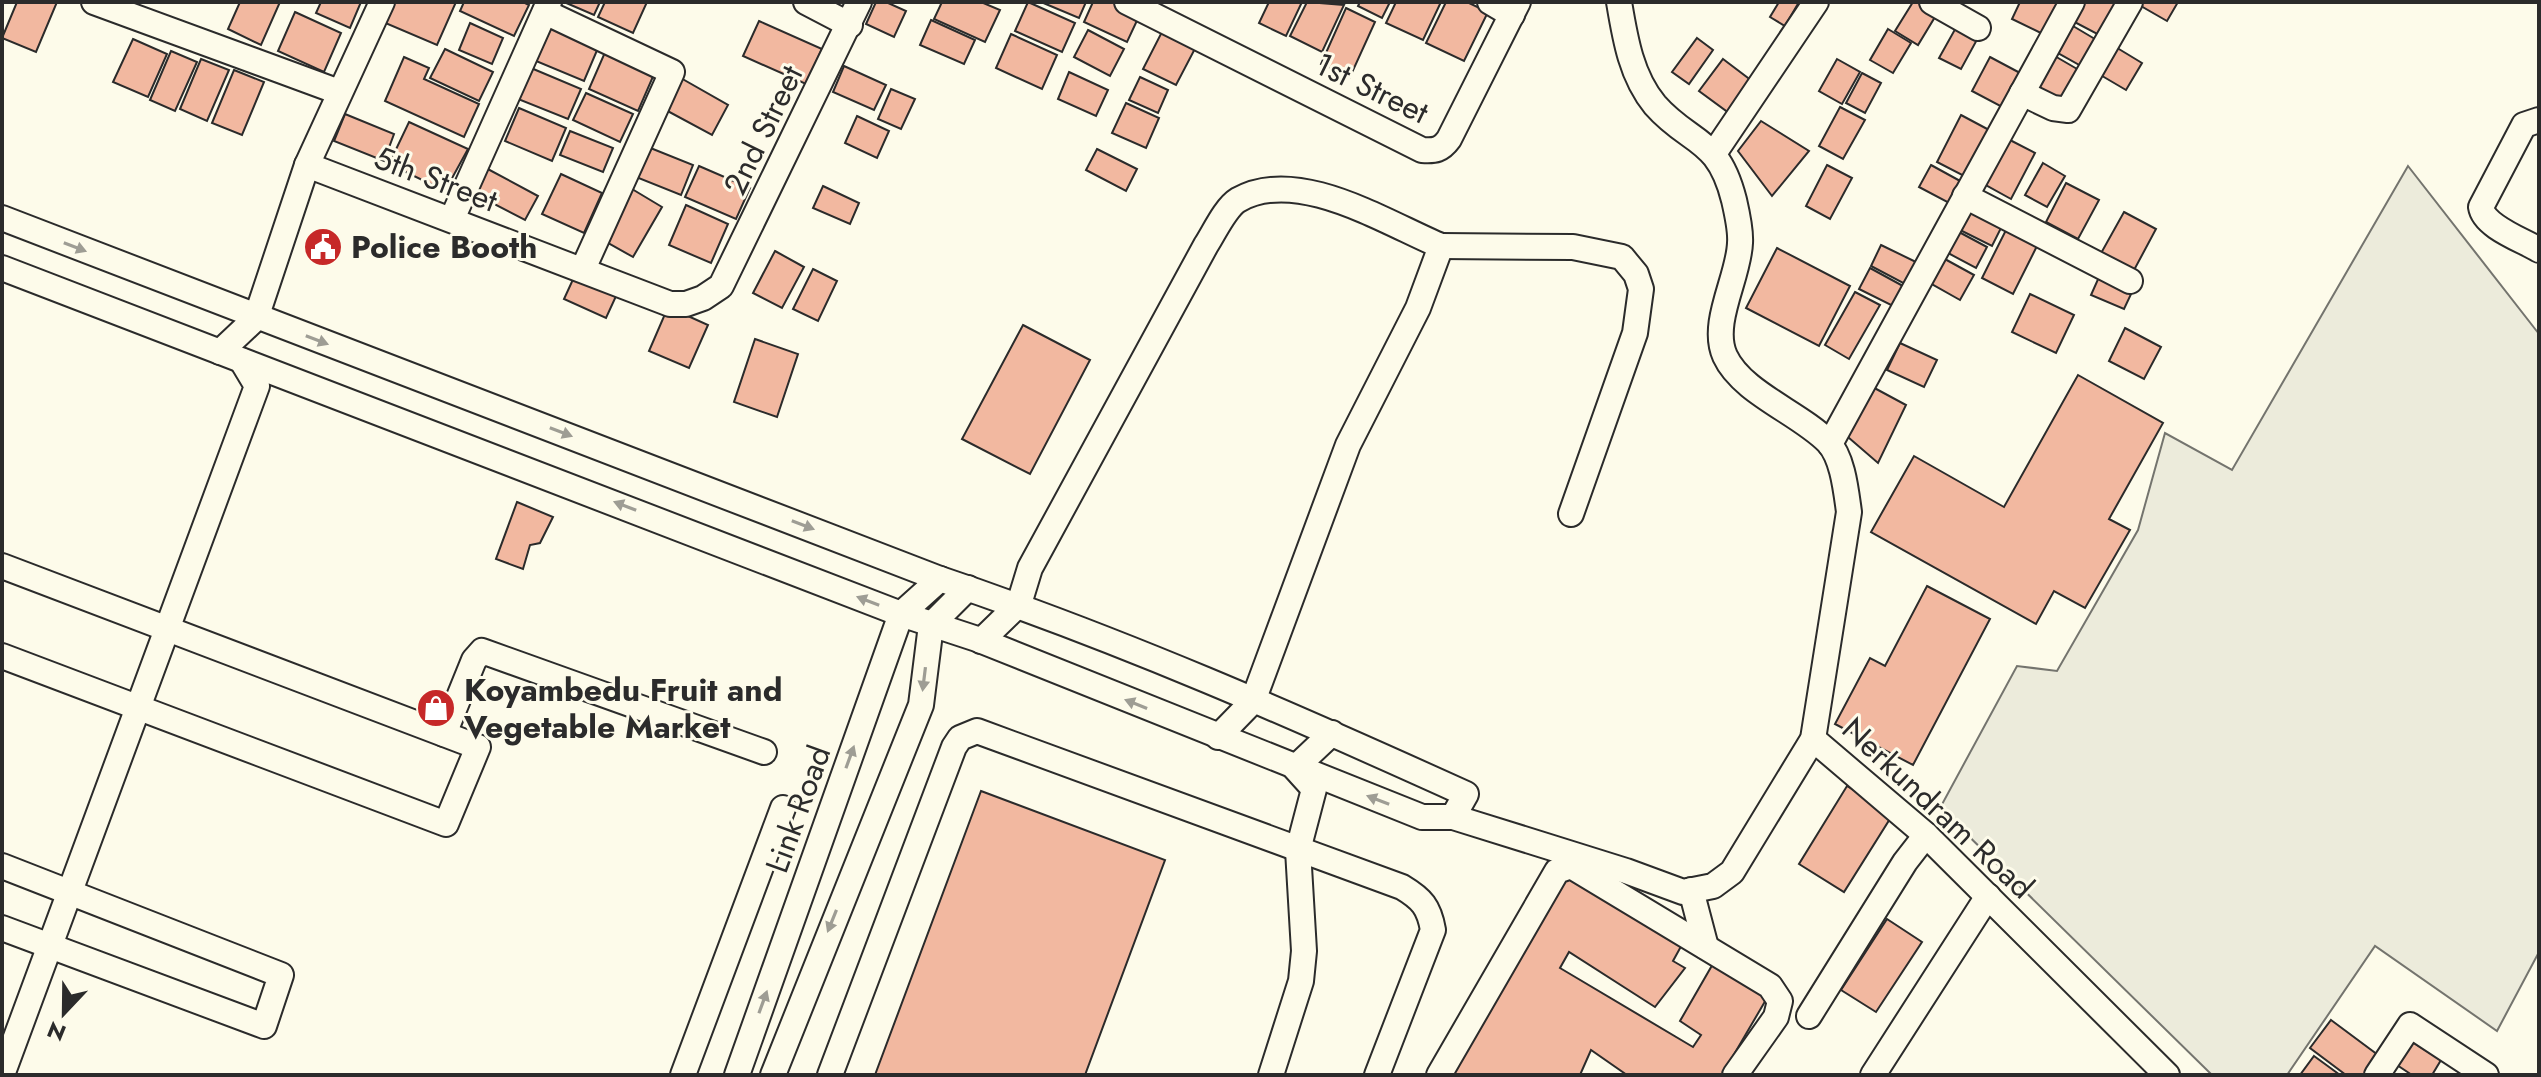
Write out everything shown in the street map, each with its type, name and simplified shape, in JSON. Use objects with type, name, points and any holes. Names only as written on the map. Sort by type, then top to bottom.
[{"type":"street","points":[[94,2],[339,92]]},
{"type":"street","points":[[231,357],[256,318],[307,165],[382,2]]},
{"type":"street","points":[[806,2],[850,25]]},
{"type":"street","name":"2nd Street","points":[[721,286],[859,2]]},
{"type":"street","name":"1st Street","points":[[1127,2],[1422,150],[1434,151],[1442,148],[1449,139],[1515,8]]},
{"type":"street","points":[[1490,2],[1515,8]]},
{"type":"street","points":[[1619,2],[1629,54],[1643,88],[1656,107],[1715,152],[1734,199],[1740,242],[1724,318],[1721,344],[1726,358],[1738,374],[1830,444],[2072,2]]},
{"type":"street","points":[[1715,152],[1816,2]]},
{"type":"street","points":[[1932,2],[1978,28]]},
{"type":"street","points":[[2022,93],[2060,111],[2071,108],[2130,2]]},
{"type":"street","points":[[452,219],[547,7],[672,72],[583,269]]},
{"type":"street","points":[[2539,120],[2524,125],[2481,207],[2484,217],[2539,250]]},
{"type":"street","name":"5th Street","points":[[307,165],[670,304],[686,304],[703,298],[721,286]]},
{"type":"street","points":[[981,641],[1019,604],[1030,568],[1206,245],[1235,201],[1274,186],[1308,190],[1441,246],[1573,247],[1622,257],[1636,274],[1641,289],[1635,333],[1571,514]]},
{"type":"street","points":[[1965,196],[2130,281]]},
{"type":"street","points":[[2,218],[940,579],[1019,604],[1332,733],[1466,794],[1453,817]]},
{"type":"street","points":[[1218,737],[1253,701],[1348,445],[1418,308],[1441,246]]},
{"type":"street","points":[[2,268],[901,614],[981,641],[1422,817],[1453,817],[1621,881],[1706,947],[1770,986],[1780,1001],[1776,1017],[1735,1075]]},
{"type":"street","points":[[2,1075],[257,386],[231,357]]},
{"type":"street","name":"Nerkundram Road","points":[[1830,444],[1844,482],[1849,512],[1813,739],[1926,835],[2167,1075]]},
{"type":"street","points":[[2,566],[478,747],[446,824],[2,656]]},
{"type":"street","name":"Link Road","points":[[737,1075],[901,614],[940,579]]},
{"type":"street","points":[[773,1075],[921,705],[931,625],[968,588]]},
{"type":"street","points":[[444,734],[474,660],[482,651],[764,752]]},
{"type":"street","points":[[830,1075],[954,747],[968,734],[977,731],[1402,887],[1424,901],[1430,912],[1433,930],[1377,1075]]},
{"type":"street","points":[[1295,768],[1332,733]]},
{"type":"street","points":[[1439,1075],[1557,871],[1571,866],[1621,881],[1683,892],[1713,886],[1732,872],[1813,739]]},
{"type":"street","points":[[1271,1075],[1301,981],[1304,951],[1298,850],[1314,789],[1295,768]]},
{"type":"street","points":[[683,1075],[783,808]]},
{"type":"street","points":[[1809,1016],[1905,862],[1926,835]]},
{"type":"street","points":[[2,866],[281,975],[264,1026],[2,928]]},
{"type":"street","points":[[1691,890],[1706,947]]},
{"type":"street","points":[[1873,1075],[1988,896]]},
{"type":"street","points":[[2377,1075],[2410,1025],[2486,1075]]},
{"type":"shaded area","points":[[2408,166],[2539,334],[2539,952],[2497,1031],[2375,946],[2287,1075],[2212,1075],[1940,808],[2017,666],[2057,671],[2138,530],[2165,433],[2232,470]]},
{"type":"building","points":[[17,2],[57,2],[36,52],[2,38]]},
{"type":"building","points":[[240,2],[280,2],[261,45],[228,29]]},
{"type":"building","points":[[321,2],[361,2],[350,28],[316,13]]},
{"type":"building","points":[[392,2],[456,2],[437,45],[383,22]]},
{"type":"building","points":[[464,2],[523,2],[529,5],[514,36],[460,11]]},
{"type":"building","points":[[564,2],[600,2],[594,15]]},
{"type":"building","points":[[605,2],[647,2],[633,33],[598,17]]},
{"type":"building","points":[[876,2],[886,2],[906,11],[894,37],[866,24]]},
{"type":"building","points":[[942,2],[981,2],[1000,10],[985,42],[934,19]]},
{"type":"building","points":[[1028,2],[1075,23],[1062,52],[1015,31]]},
{"type":"building","points":[[1041,2],[1086,2],[1079,18]]},
{"type":"building","points":[[1093,2],[1119,2],[1141,12],[1127,42],[1084,22]]},
{"type":"building","points":[[1269,2],[1302,2],[1286,36],[1259,23]]},
{"type":"building","points":[[1307,2],[1344,5],[1322,52],[1290,36]]},
{"type":"building","points":[[1360,2],[1390,2],[1382,18],[1358,6]]},
{"type":"building","points":[[1396,2],[1441,2],[1423,40],[1386,23]]},
{"type":"building","points":[[1446,2],[1467,2],[1488,12],[1464,61],[1426,43]]},
{"type":"building","points":[[1779,2],[1799,2],[1785,26],[1770,17]]},
{"type":"building","points":[[1913,2],[1923,2],[1938,12],[1918,45],[1895,31]]},
{"type":"building","points":[[2020,2],[2059,2],[2047,36],[2012,19]]},
{"type":"building","points":[[2076,2],[2119,2],[2101,36],[2067,18]]},
{"type":"building","points":[[2134,2],[2178,2],[2167,21]]},
{"type":"building","points":[[1346,8],[1375,22],[1350,77],[1321,64]]},
{"type":"building","points":[[295,12],[341,33],[324,72],[278,51]]},
{"type":"building","points":[[931,20],[975,40],[964,64],[920,45]]},
{"type":"building","points":[[759,21],[822,49],[806,84],[743,56]]},
{"type":"building","points":[[470,23],[503,38],[492,64],[459,50]]},
{"type":"building","points":[[1166,24],[1199,41],[1176,85],[1143,69]]},
{"type":"building","points":[[1958,24],[1979,36],[1961,69],[1939,58]]},
{"type":"building","points":[[2073,26],[2105,45],[2090,71],[2058,53]]},
{"type":"building","points":[[551,28],[598,48],[584,81],[536,61]]},
{"type":"building","points":[[1888,29],[1911,43],[1893,73],[1870,60]]},
{"type":"building","points":[[1088,30],[1124,49],[1110,76],[1074,57]]},
{"type":"building","points":[[1011,34],[1057,55],[1042,89],[996,68]]},
{"type":"building","points":[[1697,38],[1713,50],[1689,84],[1672,72]]},
{"type":"building","points":[[133,39],[167,54],[148,97],[113,82]]},
{"type":"building","points":[[2109,43],[2142,63],[2126,90],[2092,70]]},
{"type":"building","points":[[445,49],[493,72],[479,101],[430,78]]},
{"type":"building","points":[[606,50],[655,72],[638,111],[589,89]]},
{"type":"building","points":[[171,51],[197,62],[175,111],[150,100]]},
{"type":"building","points":[[2053,55],[2084,73],[2066,103],[2036,86]]},
{"type":"building","points":[[404,57],[429,68],[424,79],[479,104],[464,137],[385,101]]},
{"type":"building","points":[[1990,57],[2022,74],[2004,108],[1972,91]]},
{"type":"building","points":[[201,59],[229,70],[207,121],[180,109]]},
{"type":"building","points":[[1723,59],[1752,81],[1729,113],[1699,91]]},
{"type":"building","points":[[1837,59],[1860,72],[1842,104],[1819,91]]},
{"type":"building","points":[[844,66],[886,85],[874,110],[833,92]]},
{"type":"building","points":[[531,68],[581,89],[568,119],[518,99]]},
{"type":"building","points":[[234,70],[264,82],[242,135],[212,123]]},
{"type":"building","points":[[1069,72],[1108,90],[1096,116],[1058,99]]},
{"type":"building","points":[[1862,73],[1881,83],[1865,113],[1846,103]]},
{"type":"building","points":[[679,77],[728,105],[712,135],[662,108]]},
{"type":"building","points":[[1140,77],[1168,90],[1158,113],[1129,100]]},
{"type":"building","points":[[891,89],[915,99],[901,129],[878,119]]},
{"type":"building","points":[[586,93],[633,114],[620,142],[573,120]]},
{"type":"building","points":[[1126,103],[1159,118],[1146,148],[1112,133]]},
{"type":"building","points":[[1840,107],[1865,120],[1843,159],[1819,146]]},
{"type":"building","points":[[519,108],[566,128],[552,161],[505,141]]},
{"type":"building","points":[[345,114],[394,134],[384,161],[334,141]]},
{"type":"building","points":[[1961,115],[1991,131],[1966,177],[1937,162]]},
{"type":"building","points":[[857,116],[889,131],[877,158],[845,143]]},
{"type":"building","points":[[1761,121],[1809,151],[1772,196],[1738,151]]},
{"type":"building","points":[[409,122],[468,149],[445,191],[389,164]]},
{"type":"building","points":[[570,131],[613,148],[603,172],[560,155]]},
{"type":"building","points":[[2008,139],[2035,153],[2011,199],[1984,184]]},
{"type":"building","points":[[643,145],[693,165],[681,195],[631,175]]},
{"type":"building","points":[[1097,149],[1137,169],[1126,191],[1086,170]]},
{"type":"building","points":[[2043,163],[2065,176],[2047,207],[2025,195]]},
{"type":"building","points":[[1827,165],[1852,178],[1830,219],[1806,206]]},
{"type":"building","points":[[1931,165],[1962,182],[1951,204],[1919,187]]},
{"type":"building","points":[[699,166],[750,188],[736,219],[685,197]]},
{"type":"building","points":[[484,167],[538,196],[525,220],[471,192]]},
{"type":"building","points":[[561,174],[602,193],[584,233],[542,214]]},
{"type":"building","points":[[2066,183],[2099,200],[2078,239],[2046,222]]},
{"type":"building","points":[[823,186],[859,203],[850,224],[813,208]]},
{"type":"building","points":[[632,189],[662,207],[633,257],[603,240]]},
{"type":"building","points":[[686,205],[728,224],[711,263],[669,245]]},
{"type":"building","points":[[1970,205],[2004,222],[1992,246],[1958,229]]},
{"type":"building","points":[[2124,212],[2156,229],[2133,272],[2100,255]]},
{"type":"building","points":[[2008,226],[2039,242],[2013,294],[1982,278]]},
{"type":"building","points":[[1959,232],[1987,247],[1976,268],[1948,253]]},
{"type":"building","points":[[1881,245],[1916,262],[1905,284],[1871,266]]},
{"type":"building","points":[[1777,248],[1850,286],[1819,346],[1746,308]]},
{"type":"building","points":[[775,251],[804,267],[782,308],[753,293]]},
{"type":"building","points":[[1943,258],[1974,275],[1960,300],[1930,283]]},
{"type":"building","points":[[1870,268],[1903,286],[1893,306],[1859,289]]},
{"type":"building","points":[[813,269],[837,281],[818,321],[793,309]]},
{"type":"building","points":[[575,275],[617,294],[606,318],[564,299]]},
{"type":"building","points":[[2099,277],[2132,292],[2124,309],[2091,295]]},
{"type":"building","points":[[1855,292],[1880,305],[1849,359],[1825,345]]},
{"type":"building","points":[[2030,294],[2074,315],[2056,353],[2012,332]]},
{"type":"building","points":[[668,307],[708,325],[689,368],[649,351]]},
{"type":"building","points":[[1023,325],[1090,360],[1030,474],[962,439]]},
{"type":"building","points":[[2125,328],[2161,347],[2144,379],[2109,361]]},
{"type":"building","points":[[755,339],[798,354],[777,417],[734,402]]},
{"type":"building","points":[[1900,343],[1937,360],[1924,387],[1887,370]]},
{"type":"building","points":[[2078,375],[2163,423],[2109,519],[2130,530],[2085,608],[2054,591],[2036,624],[1871,532],[1914,456],[2004,507]]},
{"type":"building","points":[[1867,384],[1906,405],[1878,463],[1841,431]]},
{"type":"building","points":[[517,502],[553,517],[540,543],[530,545],[523,569],[496,559]]},
{"type":"building","points":[[1927,586],[1990,619],[1913,765],[1835,724],[1870,658],[1885,666]]},
{"type":"building","points":[[1847,786],[1893,814],[1844,892],[1799,864]]},
{"type":"building","points":[[981,791],[1165,860],[1085,1075],[875,1075]]},
{"type":"building","points":[[1568,875],[1684,941],[1673,961],[1685,968],[1655,1007],[1569,952],[1560,968],[1693,1047],[1701,1035],[1680,1021],[1714,962],[1767,998],[1722,1075],[1627,1075],[1591,1050],[1580,1075],[1448,1075]]},
{"type":"building","points":[[1887,919],[1922,942],[1876,1012],[1841,990]]},
{"type":"building","points":[[2331,1020],[2378,1055],[2364,1075],[2346,1075],[2310,1048]]},
{"type":"building","points":[[2406,1038],[2441,1060],[2432,1075],[2412,1075],[2391,1061]]},
{"type":"building","points":[[2314,1056],[2340,1075],[2300,1075]]},
{"type":"place","name":"Police Booth","points":[[323,247]]},
{"type":"place","name":"Koyambedu Fruit and Vegetable Market","points":[[436,708]]}]
